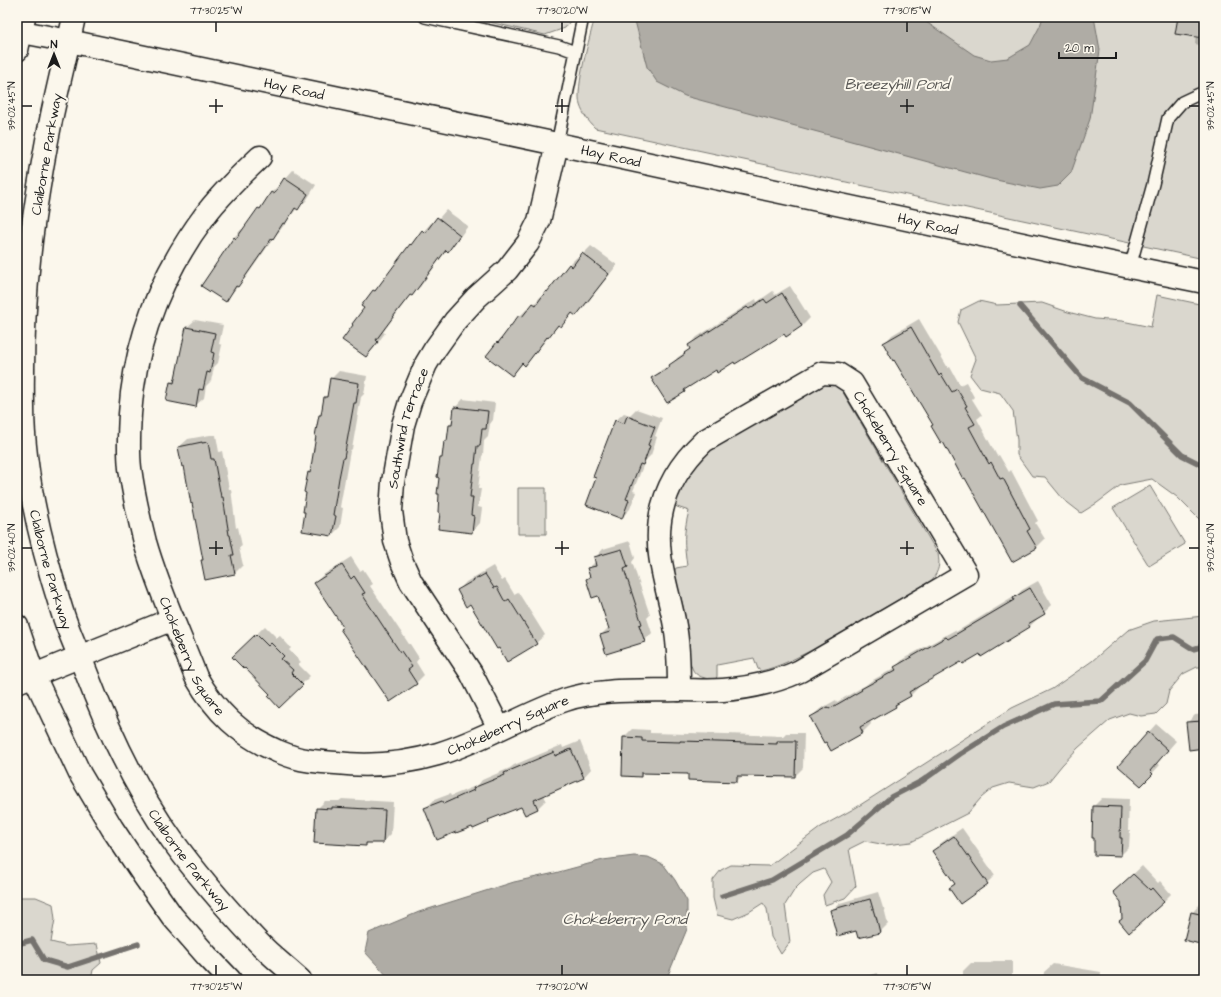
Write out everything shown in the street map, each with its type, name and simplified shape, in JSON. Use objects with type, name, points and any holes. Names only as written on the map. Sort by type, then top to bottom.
[{"type":"street","name":"Claiborne Parkway","points":[[74,17],[52,116],[34,219],[27,281],[23,346],[23,410],[27,465],[46,555],[62,610],[98,703],[124,761],[142,793],[172,839],[209,888],[253,937],[300,980]]},
{"type":"street","name":"Hay Road","points":[[20,33],[69,41],[557,144],[1130,268],[1204,282]]},
{"type":"street","name":"Southwind Terrace","points":[[499,728],[471,673],[411,582],[402,562],[395,541],[391,511],[393,482],[403,425],[410,402],[426,364],[455,321],[476,298],[507,270],[528,243],[539,221],[557,144]]},
{"type":"street","name":"Chokeberry Square","points":[[260,158],[232,184],[207,213],[184,244],[166,278],[148,320],[139,350],[132,388],[129,429],[130,467],[145,542],[173,619],[196,677],[204,691],[224,715],[236,726],[261,744],[290,756],[306,760],[378,765],[410,762],[439,754],[566,700],[599,693],[723,690],[773,682],[807,667],[966,574],[852,382],[838,374],[822,373],[704,441],[692,452],[682,465],[666,494],[659,525],[660,554],[676,629],[680,690]]},
{"type":"street","points":[[25,678],[173,619]]},
{"type":"street","points":[[17,626],[25,678],[112,828],[172,916],[230,980]]},
{"type":"lane","points":[[425,17],[559,46],[575,52]]},
{"type":"lane","points":[[557,144],[583,17]]},
{"type":"lane","points":[[1130,268],[1153,184],[1168,118],[1182,102],[1204,93]]},
{"type":"shaded area","points":[[468,17],[573,17],[565,28],[545,35]]},
{"type":"shaded area","points":[[595,17],[1204,17],[1204,259],[595,128],[583,111],[580,105],[579,97],[581,75]]},
{"type":"shaded area","points":[[1157,295],[1204,305],[1204,524],[1177,497],[1152,479],[1121,485],[1081,513],[1063,499],[1045,477],[1032,476],[1017,455],[1017,440],[1013,411],[1000,393],[980,388],[970,375],[976,359],[958,322],[961,310],[979,301],[997,305],[1042,303],[1095,319],[1122,321],[1151,327]]},
{"type":"shaded area","points":[[825,383],[833,384],[841,389],[938,554],[938,570],[932,580],[792,660],[761,671],[758,669],[754,658],[717,665],[716,680],[702,677],[696,674],[691,664],[686,619],[674,572],[676,568],[687,566],[685,538],[689,511],[677,507],[674,504],[689,472],[709,450]]},
{"type":"shaded area","points":[[1150,486],[1185,544],[1149,566],[1113,508]]},
{"type":"shaded area","points":[[518,488],[546,488],[546,534],[518,534]]},
{"type":"shaded area","points":[[1204,616],[1204,667],[1197,667],[1183,674],[1169,691],[1166,704],[1156,714],[1141,716],[1129,713],[1110,720],[1078,748],[1049,781],[1034,787],[1009,783],[993,788],[981,798],[968,813],[911,842],[886,845],[865,841],[849,849],[856,886],[845,898],[825,905],[823,895],[831,882],[824,869],[813,873],[800,884],[785,905],[790,942],[781,954],[771,937],[767,909],[763,903],[749,912],[733,919],[717,915],[713,898],[713,880],[721,870],[731,865],[769,866],[821,827],[857,807],[1012,708],[1052,689],[1092,661],[1128,630],[1154,621]]},
{"type":"shaded area","points":[[17,897],[36,897],[53,904],[55,919],[51,942],[67,946],[97,944],[101,963],[93,970],[91,980],[17,980]]},
{"type":"water","name":"Breezyhill Pond","points":[[634,17],[919,17],[974,55],[991,60],[1008,58],[1030,45],[1043,17],[1094,17],[1100,50],[1090,119],[1071,173],[1058,186],[1040,189],[991,179],[685,96],[657,82],[647,67]]},
{"type":"water","name":"Chokeberry Pond","points":[[634,856],[648,857],[663,864],[675,880],[687,901],[687,929],[666,980],[391,980],[365,952],[369,933],[419,912],[514,882],[603,860]]},
{"type":"building","points":[[1178,17],[1204,17],[1204,38],[1175,34]]},
{"type":"building","points":[[284,178],[308,194],[298,210],[295,208],[285,224],[283,223],[238,287],[236,286],[226,302],[201,286],[234,237],[236,239],[258,208],[260,209],[271,192],[274,194]]},
{"type":"building","points":[[437,217],[460,235],[448,252],[446,250],[412,296],[410,295],[399,309],[376,340],[378,342],[366,357],[342,340],[364,308],[361,306],[373,290],[375,291],[422,230],[425,233]]},
{"type":"building","points":[[582,253],[609,274],[576,316],[572,313],[561,327],[558,325],[525,366],[522,363],[512,376],[486,356],[519,315],[522,317],[533,303],[536,305],[569,264],[572,267]]},
{"type":"building","points":[[782,293],[802,326],[786,337],[784,334],[735,364],[734,362],[717,373],[716,370],[684,390],[685,392],[667,403],[651,378],[670,367],[669,365],[685,354],[684,353],[690,349],[688,345],[747,307],[749,309],[764,299],[767,303]]},
{"type":"building","points":[[186,327],[215,333],[211,352],[214,353],[210,373],[207,372],[203,390],[199,389],[196,407],[166,401],[170,382],[174,383]]},
{"type":"building","points":[[911,327],[939,376],[941,374],[952,392],[957,389],[975,424],[969,427],[989,464],[991,462],[1000,479],[1003,478],[1030,529],[1027,531],[1037,548],[1012,562],[965,478],[963,479],[943,442],[941,443],[931,426],[933,425],[883,343]]},
{"type":"building","points":[[330,378],[359,383],[339,478],[333,515],[336,516],[332,536],[302,531],[306,493],[304,492],[308,472],[310,473],[319,415],[321,415],[324,397],[327,397]]},
{"type":"building","points":[[454,407],[488,411],[486,429],[482,429],[480,446],[477,446],[474,464],[470,497],[473,497],[471,515],[474,516],[472,533],[438,529],[440,513],[438,512],[439,494],[437,494],[439,478],[437,477],[440,458],[442,458],[444,441],[447,441],[449,425],[452,425]]},
{"type":"building","points":[[627,416],[655,427],[648,445],[650,446],[643,465],[640,464],[626,499],[629,500],[622,519],[586,505],[596,478],[593,477],[615,420],[624,424]]},
{"type":"building","points":[[208,442],[211,459],[214,459],[234,555],[231,555],[235,574],[205,580],[201,560],[203,560],[192,503],[191,504],[184,466],[182,467],[178,447]]},
{"type":"building","points":[[622,549],[628,567],[624,569],[642,624],[639,625],[645,642],[606,654],[600,635],[610,632],[598,596],[592,598],[586,579],[590,577],[587,568],[596,566],[594,557]]},
{"type":"building","points":[[342,565],[351,579],[354,576],[365,593],[362,594],[400,652],[401,651],[412,667],[408,670],[417,684],[390,702],[340,629],[343,627],[314,583]]},
{"type":"building","points":[[485,574],[494,588],[497,587],[505,602],[509,599],[537,644],[507,662],[499,648],[497,649],[470,604],[466,607],[457,590]]},
{"type":"building","points":[[1030,588],[1045,614],[1028,624],[1030,627],[981,657],[980,654],[963,664],[961,662],[909,692],[911,696],[895,705],[896,707],[860,727],[863,733],[831,751],[826,742],[824,743],[810,717],[828,707],[829,709],[862,690],[861,689],[896,670],[894,667],[946,637],[948,639],[1014,600],[1013,598]]},
{"type":"building","points":[[256,634],[268,646],[271,643],[284,656],[281,659],[293,670],[291,673],[303,685],[279,708],[268,696],[270,694],[232,657]]},
{"type":"building","points":[[1204,721],[1204,748],[1189,750],[1186,722]]},
{"type":"building","points":[[1148,732],[1168,750],[1150,771],[1153,774],[1141,786],[1118,766]]},
{"type":"building","points":[[623,737],[642,738],[642,741],[680,742],[777,744],[777,741],[796,741],[795,777],[737,776],[737,782],[688,780],[688,774],[641,773],[641,777],[622,776]]},
{"type":"building","points":[[571,749],[584,778],[534,800],[538,809],[525,815],[521,807],[488,820],[489,822],[473,829],[472,827],[437,840],[424,808],[442,801],[443,804],[474,790],[473,788],[505,775],[504,773],[554,752],[555,756]]},
{"type":"building","points":[[1093,806],[1121,807],[1121,856],[1094,855],[1094,838],[1092,838]]},
{"type":"building","points":[[332,807],[385,810],[383,843],[366,843],[366,846],[314,843],[316,808],[332,809]]},
{"type":"building","points":[[954,836],[988,884],[960,904],[949,888],[955,884],[932,851]]},
{"type":"building","points":[[1133,874],[1150,890],[1152,888],[1164,902],[1129,933],[1119,921],[1122,919],[1121,902],[1113,892]]},
{"type":"building","points":[[870,899],[880,933],[858,938],[856,931],[837,936],[830,910]]},
{"type":"building","points":[[1191,912],[1204,915],[1204,945],[1184,940]]},
{"type":"waterway","points":[[1020,306],[1082,378],[1130,403],[1182,455],[1204,466]]},
{"type":"waterway","points":[[722,896],[772,880],[847,835],[891,797],[922,781],[960,754],[1003,727],[1054,704],[1101,701],[1145,661],[1157,639],[1174,637],[1193,649],[1204,646]]},
{"type":"waterway","points":[[17,944],[32,940],[44,960],[68,967],[138,944]]}]
